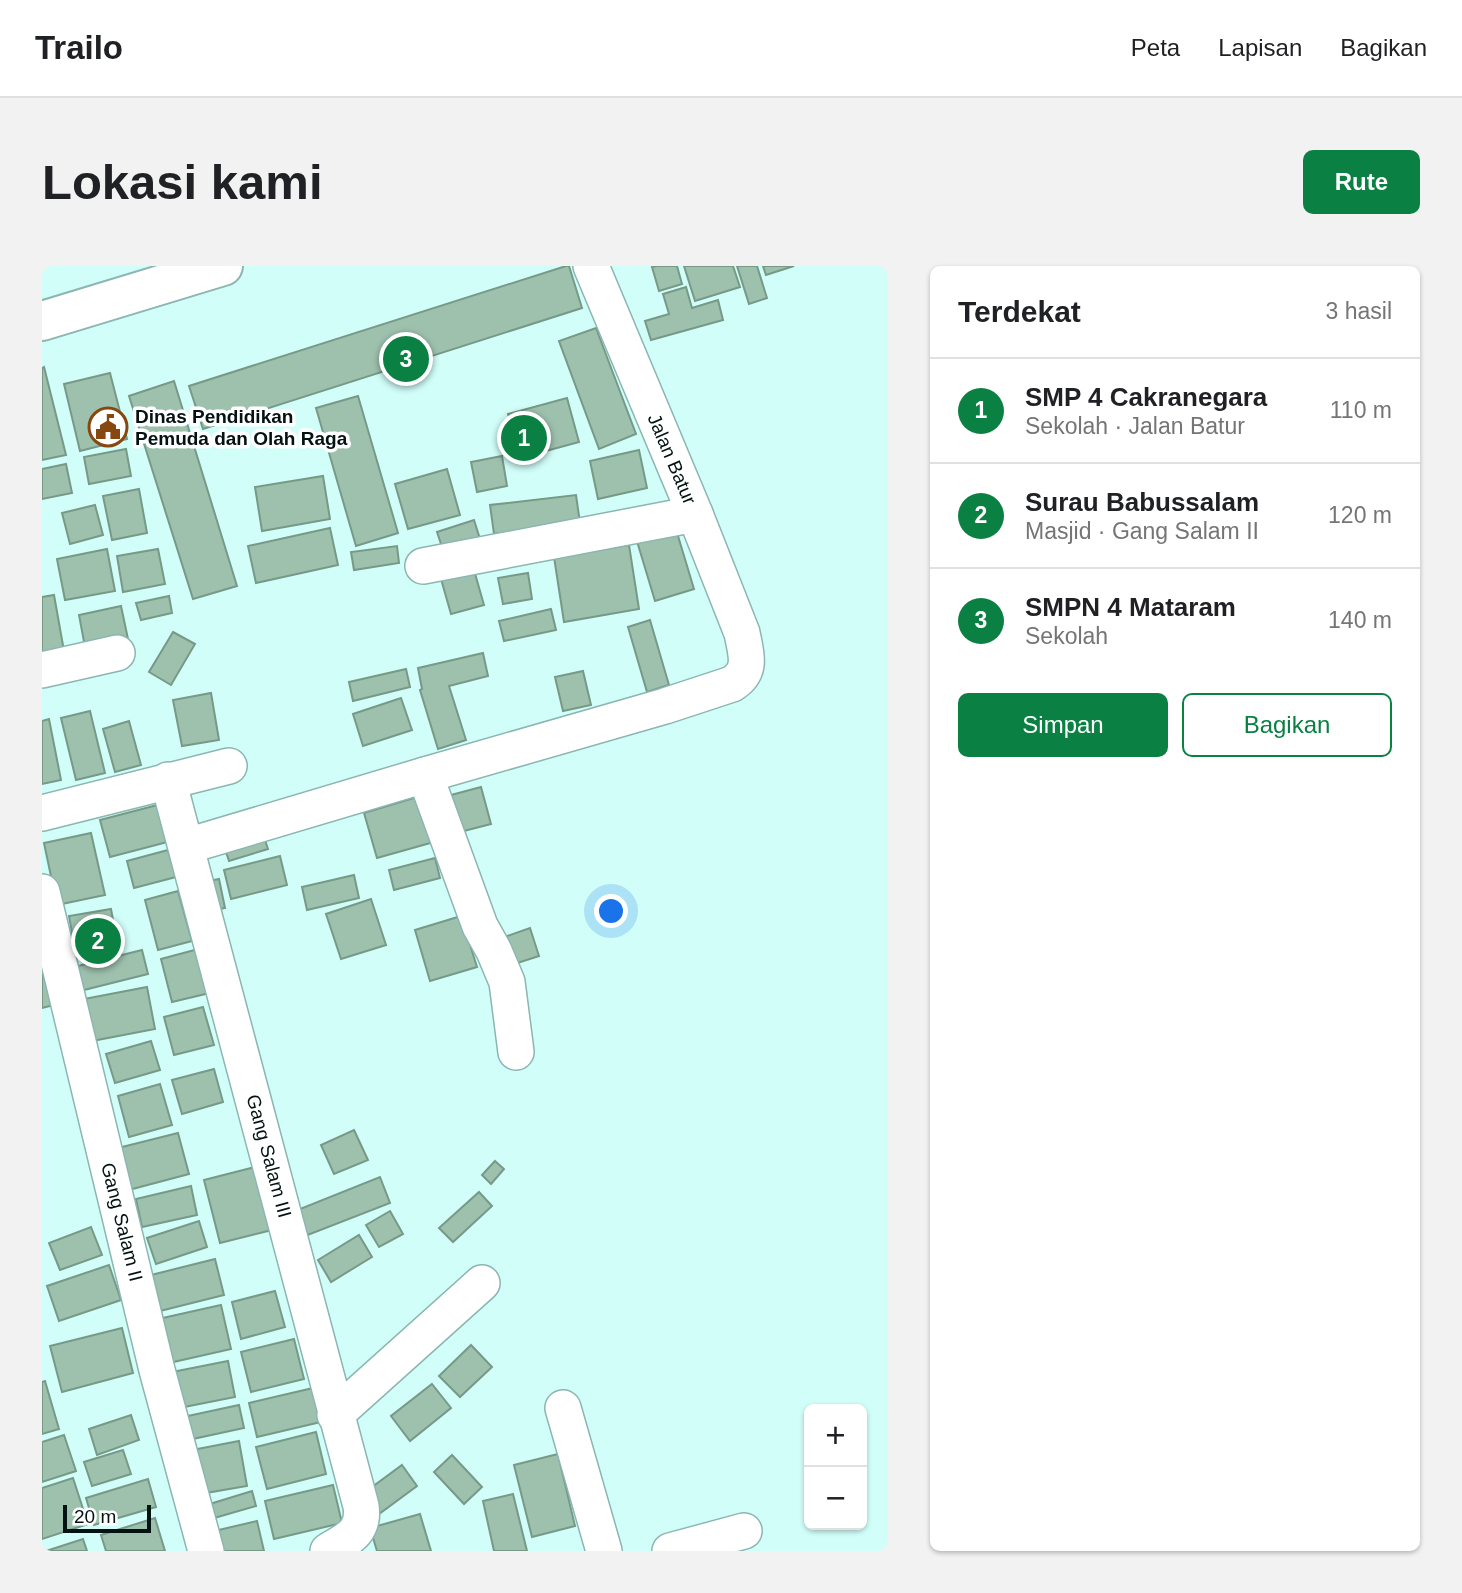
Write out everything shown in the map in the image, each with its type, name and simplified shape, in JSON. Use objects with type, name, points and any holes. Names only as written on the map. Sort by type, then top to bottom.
[{"type":"street","points":[[42,321],[182,272],[223,266]]},
{"type":"street","name":"Jalan Batur","points":[[425,775],[732,684],[743,678],[746,669],[742,633],[591,266]]},
{"type":"street","points":[[423,566],[695,514]]},
{"type":"street","points":[[42,670],[117,653]]},
{"type":"street","points":[[42,813],[229,766]]},
{"type":"street","points":[[187,846],[425,775],[480,926],[507,982],[516,1052]]},
{"type":"street","name":"Gang Salam III","points":[[168,780],[361,1506],[363,1517],[356,1532],[328,1551]]},
{"type":"street","name":"Gang Salam II","points":[[42,892],[154,1357],[206,1551]]},
{"type":"street","points":[[335,1415],[482,1283]]},
{"type":"street","points":[[563,1408],[604,1551]]},
{"type":"street","points":[[670,1551],[744,1531]]},
{"type":"building","points":[[569,266],[582,308],[203,429],[189,386]]},
{"type":"building","points":[[677,266],[682,284],[659,291],[652,267]]},
{"type":"building","points":[[684,266],[733,266],[740,287],[695,301]]},
{"type":"building","points":[[737,266],[757,266],[767,298],[749,304]]},
{"type":"building","points":[[763,266],[794,266],[766,275]]},
{"type":"building","points":[[686,287],[692,308],[718,300],[723,320],[651,340],[645,321],[669,314],[663,294]]},
{"type":"building","points":[[596,328],[636,434],[599,449],[559,341]]},
{"type":"building","points":[[44,367],[66,455],[42,460],[42,368]]},
{"type":"building","points":[[110,373],[127,439],[80,451],[64,384]]},
{"type":"building","points":[[174,381],[237,586],[193,599],[129,396]]},
{"type":"building","points":[[358,396],[398,533],[356,546],[316,408]]},
{"type":"building","points":[[567,398],[579,442],[520,458],[508,414]]},
{"type":"building","points":[[126,449],[131,476],[89,484],[84,457]]},
{"type":"building","points":[[639,450],[647,488],[598,499],[590,461]]},
{"type":"building","points":[[502,456],[507,486],[477,492],[471,462]]},
{"type":"building","points":[[66,464],[72,493],[42,499],[42,469]]},
{"type":"building","points":[[447,469],[460,515],[408,529],[395,484]]},
{"type":"building","points":[[323,476],[330,519],[262,531],[255,487]]},
{"type":"building","points":[[139,489],[147,533],[112,540],[103,496]]},
{"type":"building","points":[[576,495],[580,523],[494,534],[490,505]]},
{"type":"building","points":[[95,505],[103,535],[70,544],[62,513]]},
{"type":"building","points":[[474,520],[480,539],[443,550],[437,532]]},
{"type":"building","points":[[675,526],[694,589],[655,601],[636,538]]},
{"type":"building","points":[[330,528],[338,565],[256,583],[248,546]]},
{"type":"building","points":[[629,545],[639,609],[564,622],[554,557]]},
{"type":"building","points":[[397,546],[399,563],[354,570],[351,552]]},
{"type":"building","points":[[107,549],[115,591],[65,600],[57,559]]},
{"type":"building","points":[[158,549],[165,584],[123,592],[117,556]]},
{"type":"building","points":[[474,570],[484,605],[451,614],[441,579]]},
{"type":"building","points":[[528,573],[532,599],[503,604],[498,578]]},
{"type":"building","points":[[54,595],[64,651],[42,655],[42,597]]},
{"type":"building","points":[[169,596],[172,613],[141,620],[136,603]]},
{"type":"building","points":[[121,606],[128,639],[85,647],[79,615]]},
{"type":"building","points":[[551,609],[556,630],[504,641],[499,621]]},
{"type":"building","points":[[650,620],[669,685],[647,692],[628,627]]},
{"type":"building","points":[[173,632],[195,644],[171,685],[149,672]]},
{"type":"building","points":[[483,653],[488,676],[449,686],[466,740],[438,749],[420,690],[418,668]]},
{"type":"building","points":[[406,669],[410,687],[353,701],[349,682]]},
{"type":"building","points":[[583,671],[591,705],[563,711],[555,677]]},
{"type":"building","points":[[211,693],[219,740],[182,746],[173,700]]},
{"type":"building","points":[[401,698],[412,730],[363,746],[353,714]]},
{"type":"building","points":[[90,711],[105,773],[76,780],[61,718]]},
{"type":"building","points":[[49,719],[61,780],[42,784],[42,721]]},
{"type":"building","points":[[129,721],[141,765],[115,772],[103,729]]},
{"type":"building","points":[[481,787],[491,824],[460,832],[451,795]]},
{"type":"building","points":[[427,794],[441,840],[377,858],[364,813]]},
{"type":"building","points":[[165,803],[175,840],[110,857],[100,820]]},
{"type":"building","points":[[91,833],[105,895],[57,905],[44,843]]},
{"type":"building","points":[[265,840],[268,849],[229,861],[226,852]]},
{"type":"building","points":[[168,850],[176,877],[134,888],[127,861]]},
{"type":"building","points":[[280,856],[287,885],[231,899],[224,870]]},
{"type":"building","points":[[435,858],[440,878],[394,890],[389,870]]},
{"type":"building","points":[[354,875],[359,898],[307,910],[302,887]]},
{"type":"building","points":[[219,879],[225,908],[205,912],[199,883]]},
{"type":"building","points":[[178,891],[192,941],[158,950],[145,900]]},
{"type":"building","points":[[371,899],[386,945],[341,959],[326,914]]},
{"type":"building","points":[[111,909],[116,936],[74,944],[69,916]]},
{"type":"building","points":[[461,916],[477,967],[430,981],[415,930]]},
{"type":"building","points":[[530,928],[539,956],[505,967],[496,940]]},
{"type":"building","points":[[202,948],[214,992],[172,1002],[161,959]]},
{"type":"building","points":[[142,950],[148,974],[80,991],[74,967]]},
{"type":"building","points":[[42,960],[58,1004],[42,1008]]},
{"type":"building","points":[[147,987],[155,1029],[92,1041],[84,999]]},
{"type":"building","points":[[203,1007],[214,1045],[174,1055],[164,1017]]},
{"type":"building","points":[[151,1041],[160,1070],[115,1083],[106,1054]]},
{"type":"building","points":[[214,1069],[223,1102],[182,1114],[172,1080]]},
{"type":"building","points":[[160,1084],[172,1125],[129,1137],[118,1096]]},
{"type":"building","points":[[354,1130],[368,1160],[334,1174],[321,1145]]},
{"type":"building","points":[[178,1133],[189,1174],[125,1191],[114,1149]]},
{"type":"building","points":[[495,1161],[504,1169],[491,1184],[482,1175]]},
{"type":"building","points":[[255,1167],[272,1230],[220,1243],[204,1180]]},
{"type":"building","points":[[380,1177],[390,1203],[300,1238],[290,1213]]},
{"type":"building","points":[[191,1186],[197,1215],[142,1227],[136,1199]]},
{"type":"building","points":[[479,1192],[492,1206],[453,1242],[439,1228]]},
{"type":"building","points":[[390,1211],[403,1234],[379,1247],[366,1225]]},
{"type":"building","points":[[199,1221],[207,1247],[156,1264],[147,1238]]},
{"type":"building","points":[[91,1227],[102,1255],[60,1270],[49,1243]]},
{"type":"building","points":[[359,1235],[372,1257],[331,1282],[318,1260]]},
{"type":"building","points":[[215,1259],[224,1295],[156,1312],[147,1276]]},
{"type":"building","points":[[109,1265],[121,1300],[59,1321],[47,1286]]},
{"type":"building","points":[[275,1291],[285,1327],[241,1339],[232,1302]]},
{"type":"building","points":[[221,1305],[231,1349],[169,1363],[158,1319]]},
{"type":"building","points":[[122,1328],[133,1373],[62,1392],[50,1346]]},
{"type":"building","points":[[294,1339],[304,1379],[251,1392],[241,1352]]},
{"type":"building","points":[[471,1345],[492,1367],[460,1397],[439,1376]]},
{"type":"building","points":[[228,1361],[235,1397],[179,1408],[172,1372]]},
{"type":"building","points":[[45,1381],[59,1429],[42,1434],[42,1382]]},
{"type":"building","points":[[432,1384],[451,1408],[410,1441],[391,1416]]},
{"type":"building","points":[[313,1388],[321,1422],[257,1437],[249,1403]]},
{"type":"building","points":[[239,1405],[244,1428],[188,1440],[183,1417]]},
{"type":"building","points":[[131,1415],[139,1440],[97,1455],[89,1429]]},
{"type":"building","points":[[316,1432],[326,1474],[267,1489],[256,1447]]},
{"type":"building","points":[[64,1435],[76,1471],[42,1482],[42,1442]]},
{"type":"building","points":[[239,1441],[247,1486],[200,1494],[192,1450]]},
{"type":"building","points":[[123,1450],[131,1474],[92,1486],[84,1462]]},
{"type":"building","points":[[558,1454],[575,1526],[532,1537],[514,1465]]},
{"type":"building","points":[[452,1455],[482,1487],[464,1504],[434,1472]]},
{"type":"building","points":[[402,1465],[417,1486],[379,1514],[364,1493]]},
{"type":"building","points":[[73,1478],[88,1524],[42,1539],[42,1488]]},
{"type":"building","points":[[148,1479],[156,1507],[94,1525],[86,1498]]},
{"type":"building","points":[[333,1485],[342,1523],[274,1539],[265,1501]]},
{"type":"building","points":[[252,1491],[256,1506],[204,1521],[200,1507]]},
{"type":"building","points":[[513,1494],[527,1551],[494,1551],[483,1501]]},
{"type":"building","points":[[420,1514],[431,1551],[377,1551],[370,1528]]},
{"type":"building","points":[[155,1518],[165,1551],[106,1551],[101,1535]]},
{"type":"building","points":[[257,1521],[264,1551],[214,1551],[210,1532]]},
{"type":"building","points":[[83,1539],[87,1551],[46,1551]]},
{"type":"place","name":"SMPN 4 Mataram","points":[[406,359]]},
{"type":"place","name":"Dinas Pendidikan Pemuda dan Olah Raga","points":[[108,427]]},
{"type":"place","name":"SMP 4 Cakranegara","points":[[524,438]]},
{"type":"place","name":"Surau Babussalam","points":[[98,941]]}]
